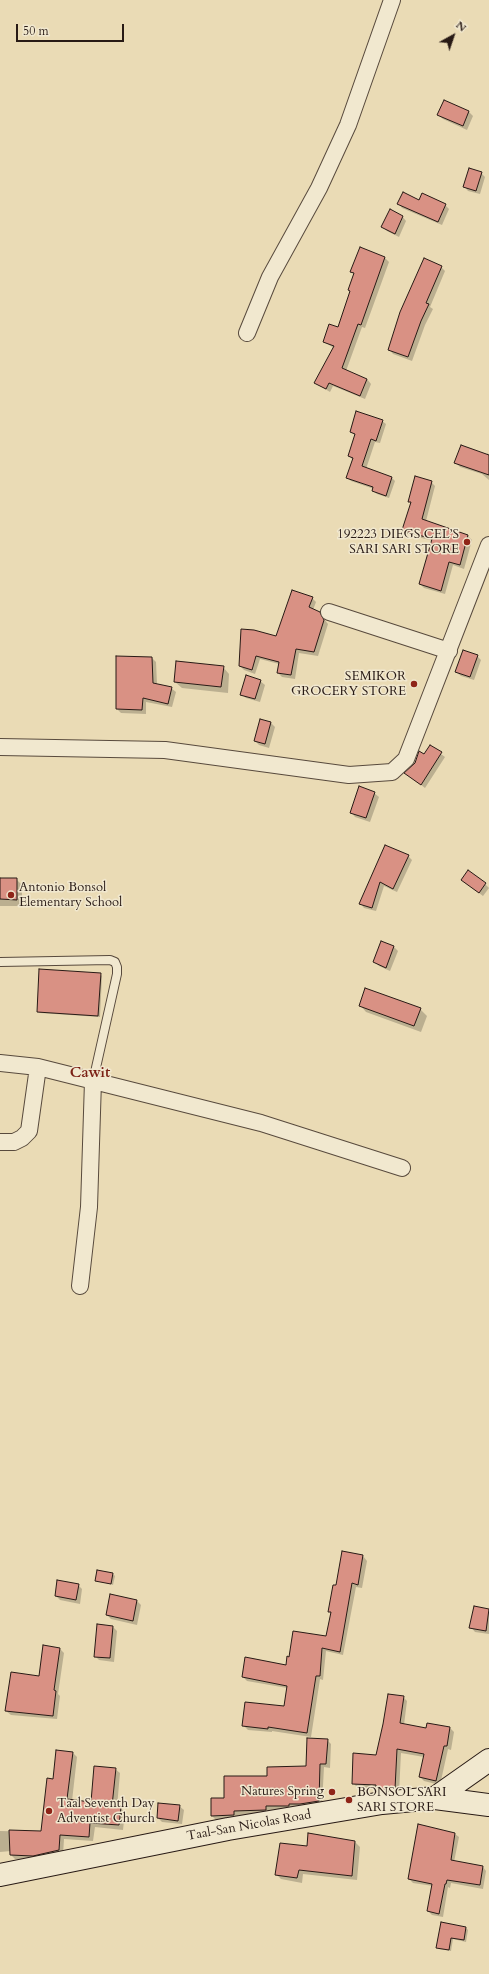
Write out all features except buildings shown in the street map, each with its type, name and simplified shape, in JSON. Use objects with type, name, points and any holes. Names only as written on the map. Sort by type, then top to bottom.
[{"type":"main road","name":"Taal-San Nicolas Road","points":[[0,1875],[228,1829],[382,1803],[435,1798],[489,1760]]},
{"type":"main road","points":[[435,1798],[489,1805]]},
{"type":"street","points":[[247,333],[270,277],[319,188],[348,125],[392,0]]},
{"type":"street","points":[[0,747],[165,750],[349,775],[392,772],[406,759],[489,545]]},
{"type":"street","points":[[329,612],[449,651]]},
{"type":"street","points":[[0,1063],[38,1067],[261,1123],[402,1168]]},
{"type":"street","points":[[0,1142],[14,1142],[22,1138],[29,1131],[38,1067]]},
{"type":"street","points":[[80,1286],[89,1207],[93,1081]]},
{"type":"lane","points":[[0,962],[110,960],[114,962],[117,967],[117,974],[93,1081]]},
{"type":"place","name":"192223 DIEGS CEL’S SARI SARI STORE","points":[[467,542]]},
{"type":"place","name":"SEMIKOR GROCERY STORE","points":[[414,684]]},
{"type":"place","name":"Antonio Bonsol Elementary School","points":[[11,895]]},
{"type":"place","name":"Natures Spring","points":[[332,1792]]},
{"type":"place","name":"BONSOL SARI SARI STORE","points":[[349,1800]]},
{"type":"place","name":"Taal Seventh Day Adventist Church","points":[[49,1811]]},
{"type":"district","name":"Cawit","points":[[90,1074]]}]
